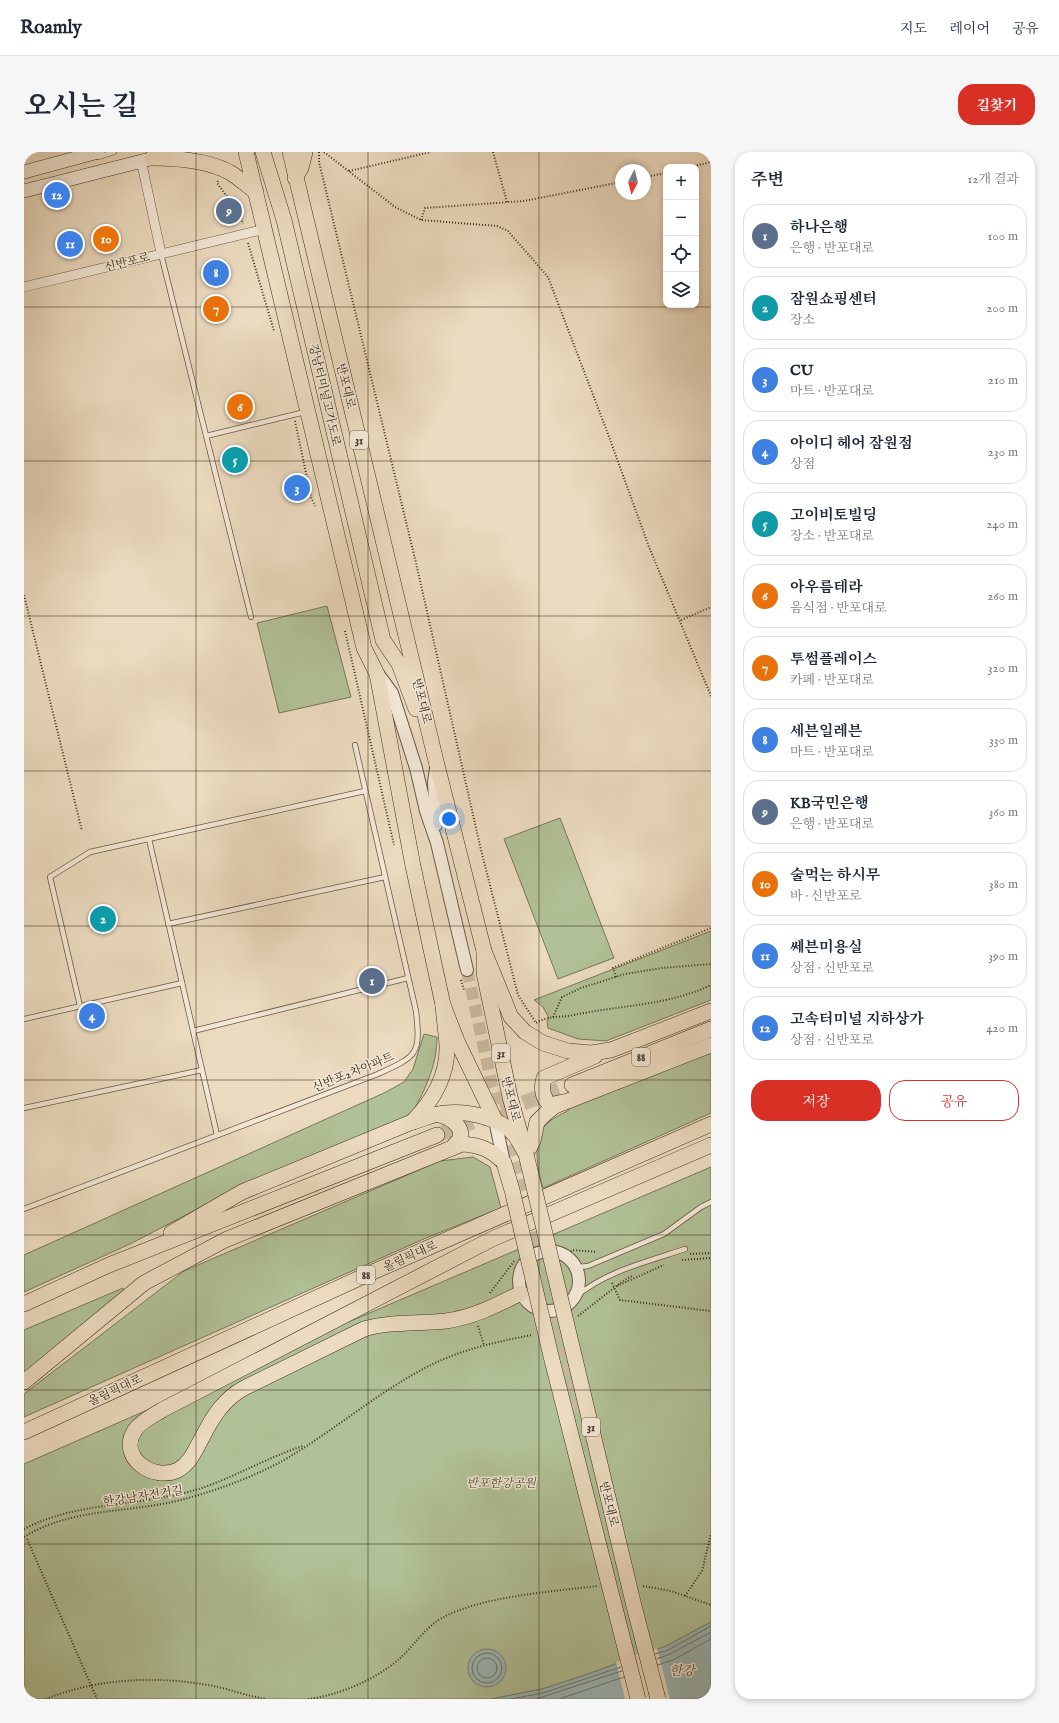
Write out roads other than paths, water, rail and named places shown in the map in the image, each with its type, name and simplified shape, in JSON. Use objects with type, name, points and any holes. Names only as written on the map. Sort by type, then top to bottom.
[{"type":"main road","points":[[24,172],[98,152]]},
{"type":"main road","points":[[24,191],[147,159],[180,152]]},
{"type":"main road","name":"반포대로","points":[[246,152],[364,648],[377,674],[415,876],[443,1005],[457,1041],[494,1120]]},
{"type":"main road","name":"강남터미널고가도로","points":[[263,152],[284,220],[383,640]]},
{"type":"main road","name":"반포대로","points":[[290,152],[436,761],[484,951],[484,973],[508,1089],[526,1154],[627,1579],[658,1699]]},
{"type":"main road","points":[[295,178],[301,168],[305,152]]},
{"type":"main road","points":[[147,159],[188,160],[217,167],[230,173],[256,192]]},
{"type":"main road","name":"31","points":[[383,640],[399,664],[417,712],[428,727]]},
{"type":"main road","name":"31","points":[[377,674],[383,640]]},
{"type":"main road","points":[[484,951],[511,1017],[525,1032],[543,1043],[568,1051],[591,1053],[611,1050]]},
{"type":"main road","points":[[412,1122],[428,1105],[436,1092],[444,1070],[447,1046],[443,1005]]},
{"type":"main road","points":[[571,1100],[550,1105],[545,1101],[542,1085],[544,1078],[711,1011]]},
{"type":"main road","name":"88","points":[[572,1085],[711,1029]]},
{"type":"main road","points":[[526,1154],[533,1141],[537,1122],[556,1106],[711,1045]]},
{"type":"main road","points":[[127,1258],[242,1192],[412,1122],[436,1115],[446,1113],[462,1113],[494,1120],[505,1126],[514,1134],[526,1154]]},
{"type":"main road","points":[[436,1115],[451,1119],[458,1126],[460,1136],[459,1140],[452,1148]]},
{"type":"main road","name":"올림픽대로","points":[[24,1432],[375,1271],[708,1126]]},
{"type":"main road","points":[[24,1304],[127,1258],[437,1135]]},
{"type":"main road","points":[[24,1382],[144,1283],[225,1240],[462,1144],[484,1148],[495,1154],[504,1162]]},
{"type":"main road","points":[[492,1239],[711,1145]]},
{"type":"main road","name":"반포대로","points":[[504,1162],[514,1198],[551,1356],[638,1699]]},
{"type":"main road","points":[[521,1294],[487,1310],[446,1321],[384,1324],[364,1330],[244,1388],[234,1394],[222,1405],[212,1419],[189,1460],[177,1470],[160,1472],[151,1471],[143,1468],[136,1462],[132,1454],[130,1446],[132,1437],[136,1429],[145,1420],[492,1239],[616,1165]]},
{"type":"street","name":"신반포로","points":[[24,287],[161,253],[147,159]]},
{"type":"street","points":[[161,253],[265,229]]},
{"type":"street","points":[[377,674],[392,693],[416,768],[426,811],[437,843],[467,970]]},
{"type":"street","points":[[436,761],[434,782],[437,843]]},
{"type":"street","name":"반포대로","points":[[494,1120],[504,1162]]},
{"type":"street","points":[[550,1251],[559,1252],[570,1260],[579,1274],[579,1287],[574,1298],[561,1309],[549,1312],[533,1306],[526,1301],[521,1294],[519,1276],[521,1268],[526,1261],[533,1255],[540,1252],[550,1251]]},
{"type":"lane","points":[[24,178],[114,152]]},
{"type":"lane","points":[[161,253],[251,618]]},
{"type":"lane","points":[[206,436],[307,412]]},
{"type":"lane","name":"신반포2차아파트","points":[[24,1209],[378,1074],[405,1061],[411,1056],[415,1050],[418,1032],[416,1011],[365,791],[356,745]]},
{"type":"lane","points":[[80,1006],[50,878],[90,852],[365,791]]},
{"type":"lane","points":[[149,839],[217,1135]]},
{"type":"lane","points":[[168,924],[385,877]]},
{"type":"lane","points":[[193,1031],[408,978]]},
{"type":"lane","points":[[24,1019],[182,983]]},
{"type":"lane","points":[[24,1108],[202,1070]]},
{"type":"lane","points":[[570,1260],[579,1267],[588,1266],[664,1234],[701,1207],[711,1202]]},
{"type":"lane","points":[[574,1298],[608,1275],[685,1249]]},
{"type":"water","name":"한강","points":[[711,1622],[711,1699],[491,1699],[542,1689],[585,1675],[666,1646]]},
{"type":"water","points":[[487,1649],[497,1652],[503,1658],[506,1668],[503,1678],[497,1684],[487,1687],[477,1684],[471,1678],[468,1668],[471,1658],[477,1652]]},
{"type":"tunnel","points":[[467,970],[492,1085],[540,1252]]},
{"type":"tunnel","points":[[437,1135],[572,1085]]},
{"type":"tunnel","points":[[556,1311],[580,1410]]},
{"type":"place","name":"고속터미널 지하상가","points":[[57,195]]},
{"type":"place","name":"KB국민은행","points":[[229,211]]},
{"type":"place","name":"술먹는 하시무","points":[[106,239]]},
{"type":"place","name":"쎄븐미용실","points":[[70,244]]},
{"type":"place","name":"세븐일레븐","points":[[216,273]]},
{"type":"place","name":"투썸플레이스","points":[[216,309]]},
{"type":"place","name":"아우름테라","points":[[240,407]]},
{"type":"place","name":"고이비토빌딩","points":[[235,460]]},
{"type":"place","name":"CU","points":[[297,488]]},
{"type":"place","name":"잠원쇼핑센터","points":[[103,919]]},
{"type":"place","name":"하나은행","points":[[372,981]]},
{"type":"place","name":"아이디 헤어 잠원점","points":[[92,1016]]},
{"type":"park label","name":"반포한강공원","points":[[501,1483]]}]
